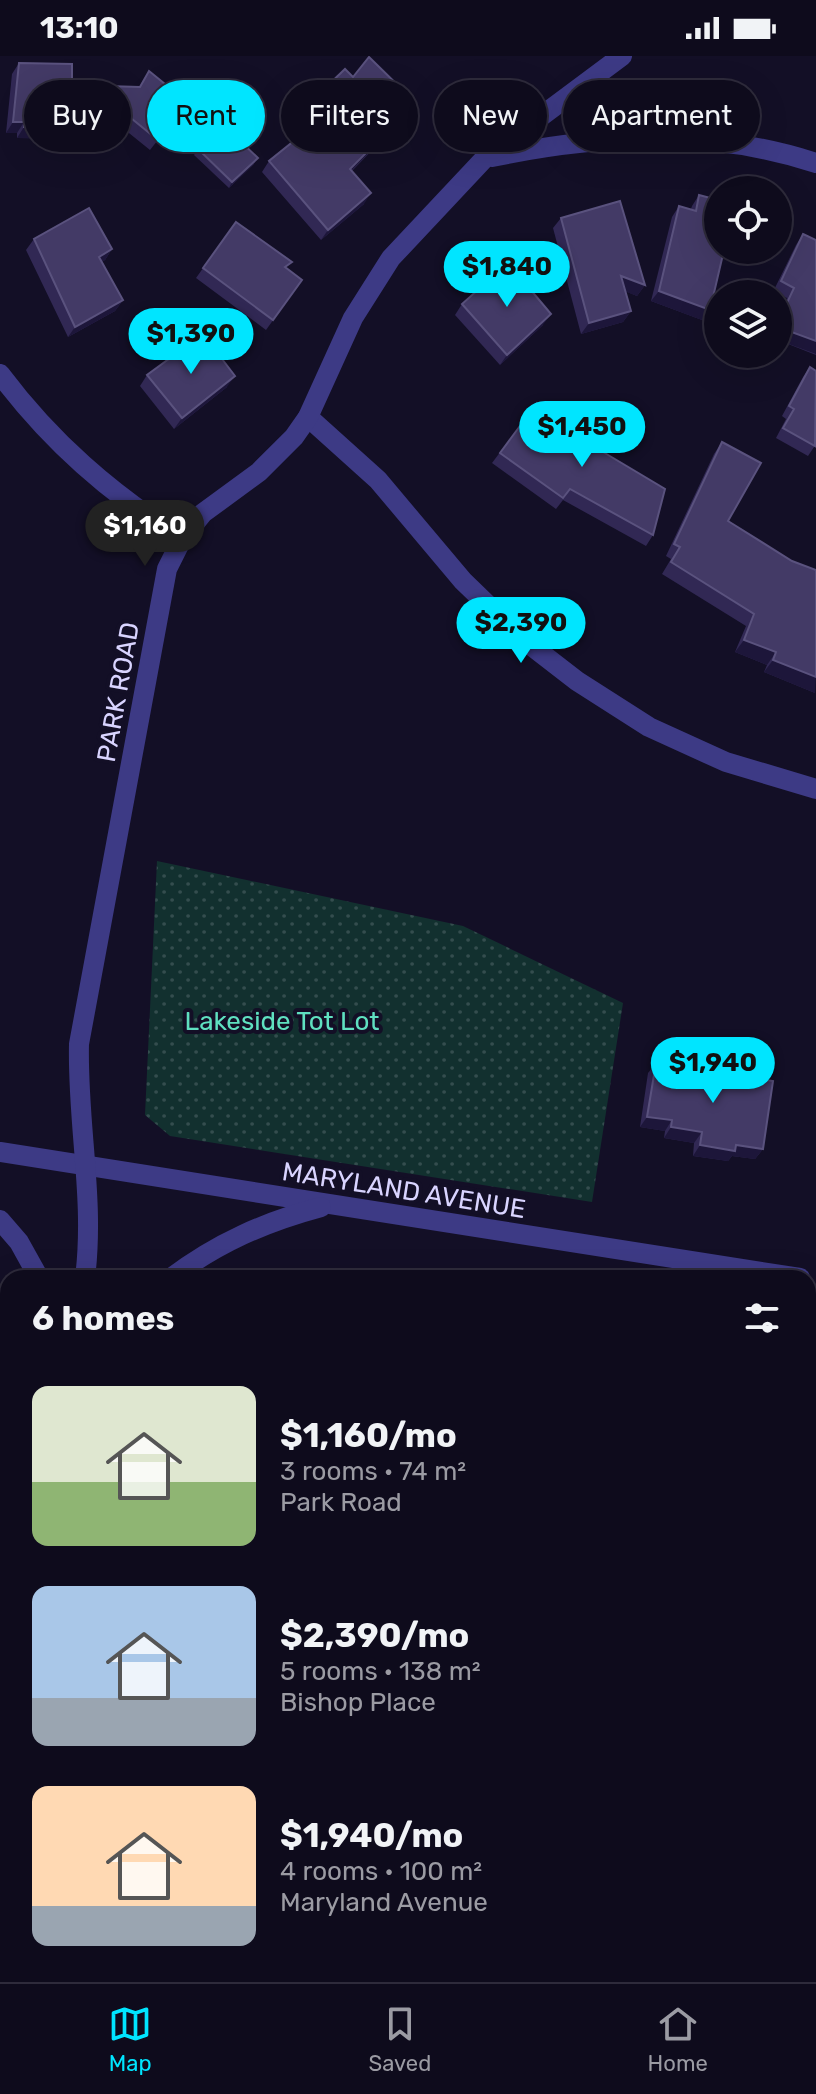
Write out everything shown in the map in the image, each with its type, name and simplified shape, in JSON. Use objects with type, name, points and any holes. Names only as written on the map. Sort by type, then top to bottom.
[{"type":"street","name":"PARK ROAD","points":[[86,1270],[90,1242],[86,1166],[77,1099],[79,1044],[167,569],[182,539],[203,513],[259,472],[308,417],[353,318],[391,258],[484,159],[622,56]]},
{"type":"street","points":[[484,159],[559,143],[636,137],[712,141],[786,153],[816,163]]},
{"type":"street","points":[[0,374],[33,417],[74,460],[132,507],[182,539]]},
{"type":"street","points":[[308,417],[378,480],[463,581],[524,640],[577,681],[649,727],[726,762],[816,789]]},
{"type":"street","name":"MARYLAND AVENUE","points":[[0,1152],[749,1270]]},
{"type":"street","points":[[181,1270],[198,1257],[253,1228],[329,1204]]},
{"type":"street","points":[[0,1220],[19,1242],[35,1270]]},
{"type":"green space","name":"Lakeside Tot Lot","points":[[157,861],[463,926],[623,1003],[592,1202],[170,1136],[145,1115]]},
{"type":"building","points":[[369,57],[392,80],[334,80],[345,69],[353,77]]},
{"type":"building","points":[[19,63],[72,64],[72,80],[24,80],[24,122],[13,122]]},
{"type":"building","points":[[149,71],[160,80],[147,80],[147,131],[131,118],[131,87],[140,87]]},
{"type":"building","points":[[281,151],[367,152],[350,169],[371,193],[328,230],[269,161]]},
{"type":"building","points":[[201,152],[252,152],[258,158],[232,182]]},
{"type":"building","points":[[699,195],[704,196],[704,264],[721,264],[717,280],[704,280],[704,308],[659,291],[679,206],[696,211]]},
{"type":"building","points":[[620,201],[645,285],[621,276],[631,311],[589,323],[561,218]]},
{"type":"building","points":[[89,208],[112,249],[99,257],[123,300],[75,327],[34,239]]},
{"type":"building","points":[[236,222],[292,262],[285,267],[302,280],[273,320],[203,268]]},
{"type":"building","points":[[803,234],[816,240],[816,341],[792,332],[794,288],[792,280],[781,280],[789,264],[792,264]]},
{"type":"building","points":[[508,263],[551,314],[507,355],[462,304]]},
{"type":"building","points":[[203,334],[235,376],[182,418],[147,375]]},
{"type":"building","points":[[810,367],[816,371],[815,446],[783,428],[794,409],[789,406]]},
{"type":"building","points":[[537,403],[581,432],[578,437],[665,489],[653,535],[570,489],[563,498],[500,453]]},
{"type":"building","points":[[722,442],[761,463],[728,521],[792,561],[816,570],[816,677],[773,660],[776,652],[744,640],[754,614],[671,562],[680,547],[674,544]]},
{"type":"building","points":[[656,1063],[773,1081],[763,1149],[736,1145],[735,1151],[700,1145],[702,1132],[671,1127],[672,1120],[647,1117]]}]
